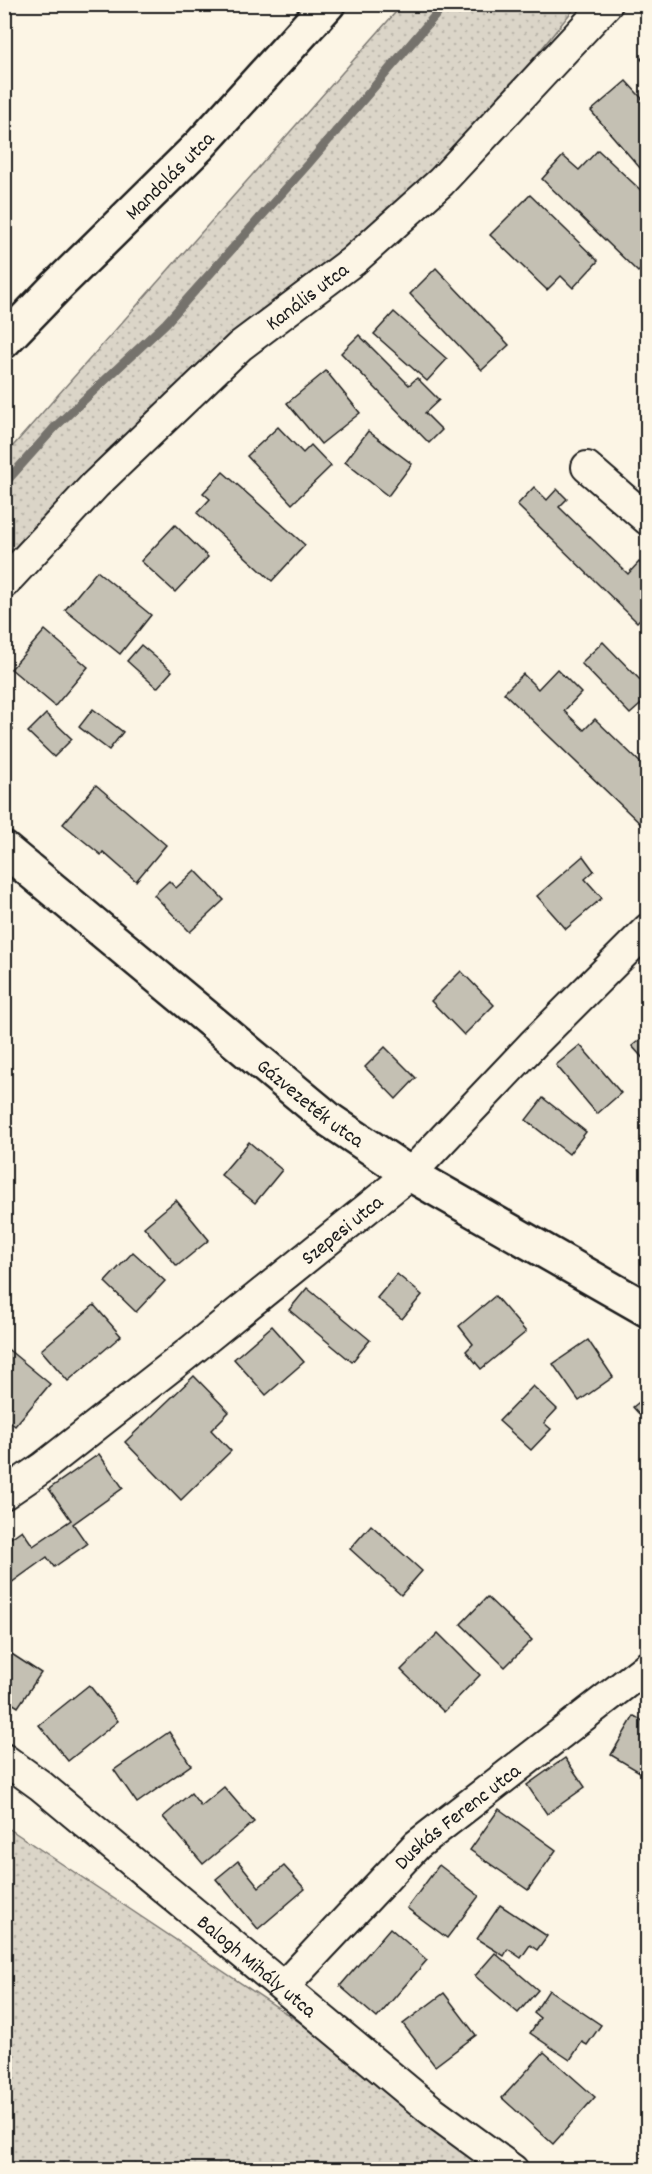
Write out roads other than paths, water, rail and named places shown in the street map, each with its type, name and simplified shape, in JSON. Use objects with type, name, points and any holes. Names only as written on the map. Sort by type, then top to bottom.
[{"type":"street","name":"Mandolás utca","points":[[4,341],[200,145],[328,4]]},
{"type":"street","name":"Kanális utca","points":[[4,583],[95,486],[240,346],[353,261],[441,182],[607,4]]},
{"type":"street","points":[[587,467],[648,520]]},
{"type":"street","name":"Gázvezeték utca","points":[[4,849],[331,1121],[410,1174],[643,1302]]},
{"type":"street","name":"Szepesi utca","points":[[4,1494],[42,1468],[182,1358],[410,1174],[534,1043],[648,929]]},
{"type":"street","name":"Duskás Ferenc utca","points":[[284,1986],[417,1845],[648,1666]]},
{"type":"street","name":"Balogh Mihály utca","points":[[4,1759],[40,1785],[431,2110],[513,2169]]},
{"type":"waterway","points":[[4,484],[55,427],[166,323],[308,164],[445,4]]}]
